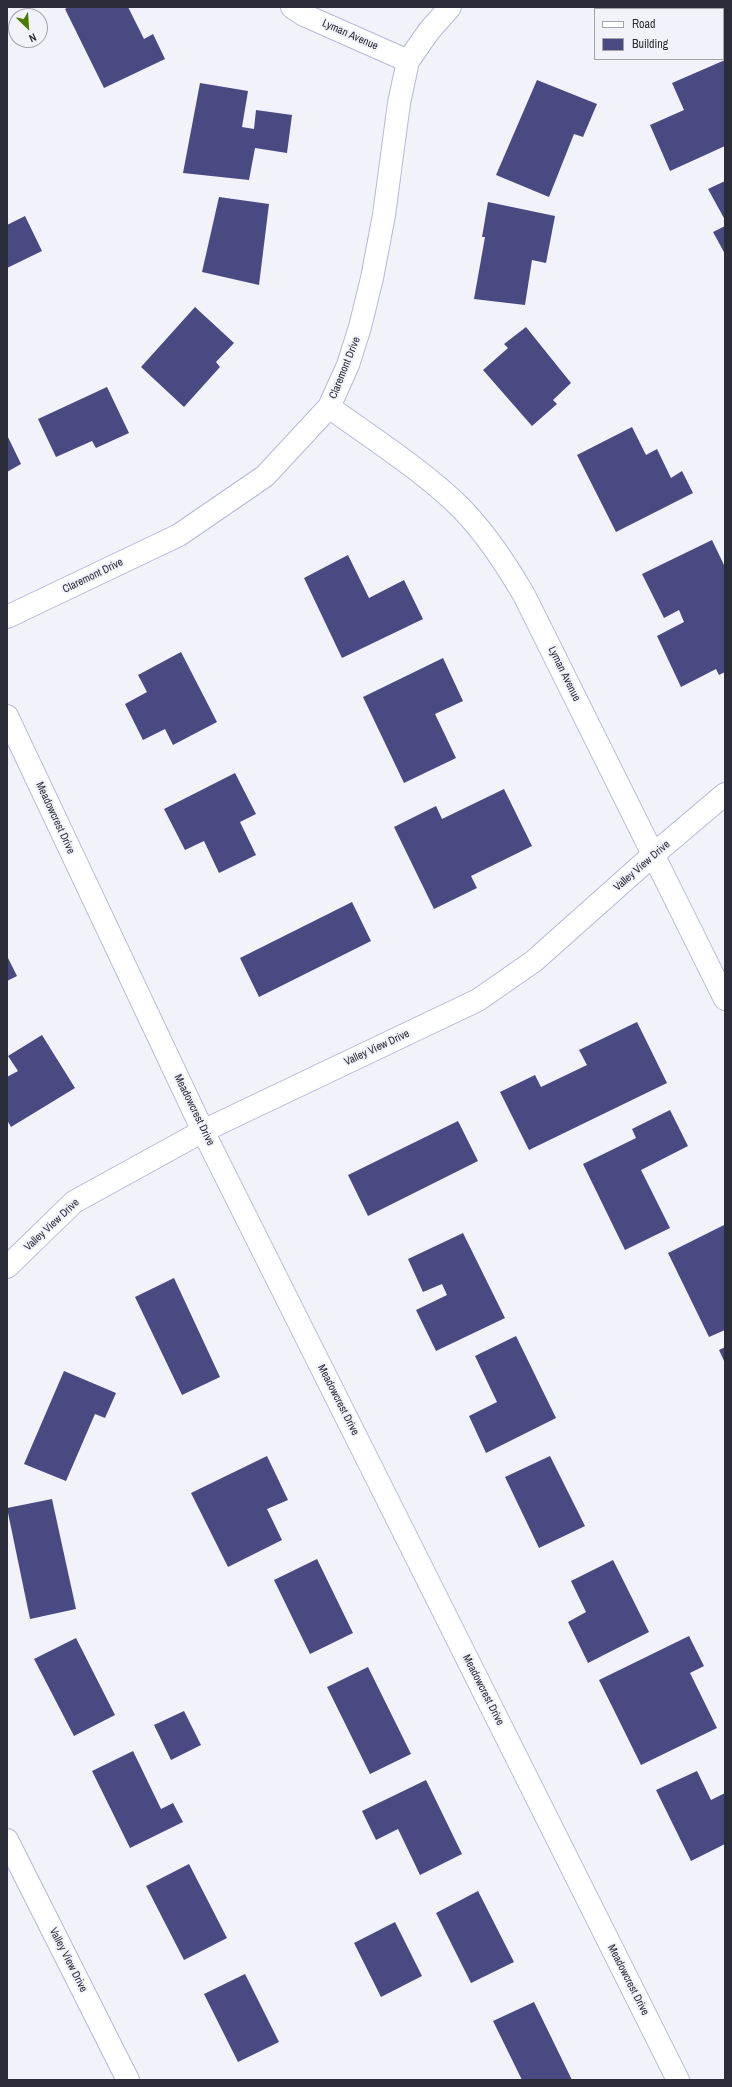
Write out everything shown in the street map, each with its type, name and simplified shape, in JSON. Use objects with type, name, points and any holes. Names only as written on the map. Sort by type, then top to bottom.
[{"type":"street","name":"Lyman Avenue","points":[[292,7],[311,18],[408,61]]},
{"type":"street","name":"Claremont Drive","points":[[7,617],[179,535],[265,476],[329,407],[348,365],[360,327],[372,278],[384,215],[399,103],[408,61],[429,31],[450,7]]},
{"type":"street","name":"Lyman Avenue","points":[[329,407],[435,485],[461,508],[486,535],[503,560],[524,595],[725,999]]},
{"type":"street","name":"Meadowcrest Drive","points":[[7,716],[203,1131],[678,2080]]},
{"type":"street","name":"Valley View Drive","points":[[7,1267],[74,1202],[203,1131],[478,1000],[534,961],[653,855],[725,794]]},
{"type":"street","name":"Valley View Drive","points":[[7,1840],[128,2080]]},
{"type":"building","points":[[69,7],[128,7],[144,39],[153,34],[165,59],[104,88],[65,9]]},
{"type":"building","points":[[725,7],[725,18],[724,8],[668,8]]},
{"type":"building","points":[[725,60],[725,146],[670,171],[650,125],[684,110],[672,83]]},
{"type":"building","points":[[537,80],[597,104],[583,137],[574,134],[549,197],[496,175]]},
{"type":"building","points":[[200,83],[248,91],[242,127],[254,129],[256,110],[292,115],[287,153],[255,148],[249,180],[183,173]]},
{"type":"building","points":[[725,181],[725,220],[708,189]]},
{"type":"building","points":[[219,197],[269,204],[259,285],[202,272]]},
{"type":"building","points":[[488,202],[555,216],[546,263],[532,260],[525,305],[474,299],[485,237],[482,237]]},
{"type":"building","points":[[25,216],[42,251],[7,268],[7,225]]},
{"type":"building","points":[[725,226],[725,254],[713,232]]},
{"type":"building","points":[[195,307],[234,343],[216,362],[220,367],[184,407],[141,367]]},
{"type":"building","points":[[526,327],[571,383],[553,400],[557,404],[532,426],[483,370],[508,348],[504,344]]},
{"type":"building","points":[[107,387],[129,433],[96,448],[92,441],[56,457],[38,419]]},
{"type":"building","points":[[632,427],[646,455],[657,449],[671,478],[682,471],[693,493],[616,532],[577,455]]},
{"type":"building","points":[[7,435],[21,464],[7,472]]},
{"type":"building","points":[[712,540],[725,567],[725,672],[719,675],[716,669],[681,687],[657,636],[684,622],[679,610],[664,618],[642,574]]},
{"type":"building","points":[[348,555],[369,598],[404,580],[423,619],[342,658],[304,578]]},
{"type":"building","points":[[181,652],[217,722],[173,745],[165,729],[143,740],[125,704],[147,692],[138,675]]},
{"type":"building","points":[[443,658],[463,701],[435,714],[456,758],[404,783],[363,697]]},
{"type":"building","points":[[235,773],[256,814],[240,822],[256,855],[219,873],[204,841],[185,850],[164,809]]},
{"type":"building","points":[[504,789],[532,846],[471,876],[477,888],[434,909],[394,827],[436,806],[442,819]]},
{"type":"building","points":[[352,902],[371,941],[259,997],[240,958]]},
{"type":"building","points":[[7,956],[17,976],[7,981]]},
{"type":"building","points":[[637,1022],[667,1083],[529,1150],[500,1092],[535,1075],[541,1087],[587,1065],[579,1050]]},
{"type":"building","points":[[42,1035],[75,1088],[11,1127],[7,1120],[7,1077],[18,1071],[8,1056]]},
{"type":"building","points":[[670,1110],[688,1146],[641,1170],[670,1228],[625,1250],[583,1164],[636,1138],[632,1129]]},
{"type":"building","points":[[458,1121],[478,1161],[368,1216],[348,1175]]},
{"type":"building","points":[[724,1225],[725,1330],[709,1337],[668,1253]]},
{"type":"building","points":[[463,1233],[505,1318],[436,1351],[416,1310],[447,1295],[442,1284],[423,1292],[408,1259]]},
{"type":"building","points":[[174,1278],[220,1377],[182,1395],[135,1297]]},
{"type":"building","points":[[516,1336],[556,1418],[486,1453],[469,1416],[497,1402],[475,1356]]},
{"type":"building","points":[[725,1347],[725,1363],[719,1350]]},
{"type":"building","points":[[64,1371],[116,1393],[105,1418],[95,1414],[66,1481],[24,1464]]},
{"type":"building","points":[[267,1456],[288,1500],[267,1509],[282,1540],[228,1567],[191,1493]]},
{"type":"building","points":[[550,1456],[585,1526],[539,1548],[505,1477]]},
{"type":"building","points":[[52,1499],[76,1609],[30,1619],[7,1508]]},
{"type":"building","points":[[317,1559],[353,1633],[310,1654],[274,1580]]},
{"type":"building","points":[[613,1560],[649,1632],[588,1663],[568,1622],[586,1612],[571,1581]]},
{"type":"building","points":[[689,1636],[704,1666],[690,1673],[717,1728],[641,1765],[599,1680]]},
{"type":"building","points":[[76,1638],[115,1715],[74,1736],[34,1659]]},
{"type":"building","points":[[368,1667],[411,1754],[370,1774],[327,1687]]},
{"type":"building","points":[[184,1711],[201,1745],[171,1760],[154,1725]]},
{"type":"building","points":[[133,1751],[161,1809],[173,1803],[183,1822],[130,1848],[92,1771]]},
{"type":"building","points":[[697,1771],[711,1800],[725,1793],[725,1844],[691,1861],[656,1790]]},
{"type":"building","points":[[426,1780],[462,1854],[420,1875],[398,1829],[376,1840],[362,1811]]},
{"type":"building","points":[[189,1864],[227,1938],[184,1960],[146,1886]]},
{"type":"building","points":[[478,1891],[514,1962],[471,1983],[436,1913]]},
{"type":"building","points":[[395,1922],[422,1976],[381,1997],[354,1943]]},
{"type":"building","points":[[245,1974],[279,2042],[238,2062],[204,1994]]},
{"type":"building","points":[[534,2002],[572,2080],[522,2080],[493,2021]]}]
